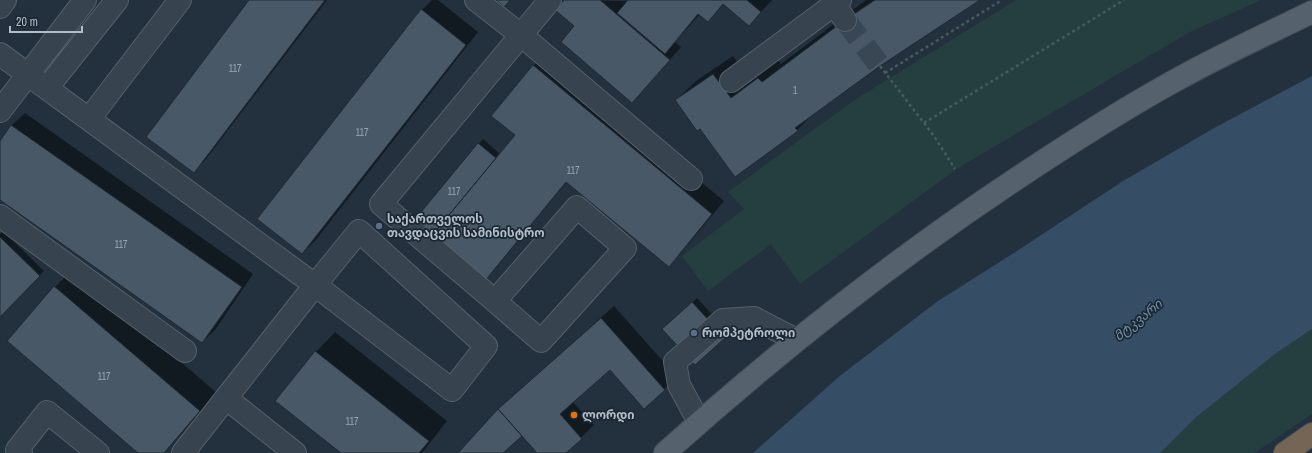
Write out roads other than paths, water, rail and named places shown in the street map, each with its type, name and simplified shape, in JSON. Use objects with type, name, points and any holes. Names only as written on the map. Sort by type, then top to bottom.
[{"type":"highway","points":[[1285,453],[1312,434]]},
{"type":"main road","points":[[665,453],[699,422],[796,340],[904,257],[980,203],[1113,116],[1178,79],[1312,12]]},
{"type":"street","points":[[0,7],[5,0]]},
{"type":"street","points":[[0,110],[84,0]]},
{"type":"street","points":[[46,88],[117,0]]},
{"type":"street","points":[[89,119],[180,0]]},
{"type":"street","points":[[476,0],[520,35],[691,179]]},
{"type":"street","points":[[496,301],[576,207],[625,248],[541,341],[381,204],[550,0]]},
{"type":"street","points":[[731,81],[840,8]]},
{"type":"street","points":[[0,54],[315,285],[452,390],[486,346],[359,231],[315,285],[183,453]]},
{"type":"street","points":[[0,216],[185,351]]},
{"type":"street","points":[[699,422],[679,386],[675,362],[723,320],[754,318],[796,340]]},
{"type":"street","points":[[226,398],[295,453]]},
{"type":"street","points":[[21,453],[16,450],[47,412],[98,453]]},
{"type":"water","name":"მტკვარი","points":[[1312,76],[1312,329],[1275,354],[1194,419],[1160,453],[753,453],[841,375],[938,301],[1123,181],[1216,127]]},
{"type":"tunnel","points":[[845,20],[880,66]]},
{"type":"place","name":"საქართველოს თავდაცვის სამინისტრო","points":[[379,226]]},
{"type":"place","name":"რომპეტროლი","points":[[694,333]]},
{"type":"place","name":"ლორდი","points":[[574,415]]}]
